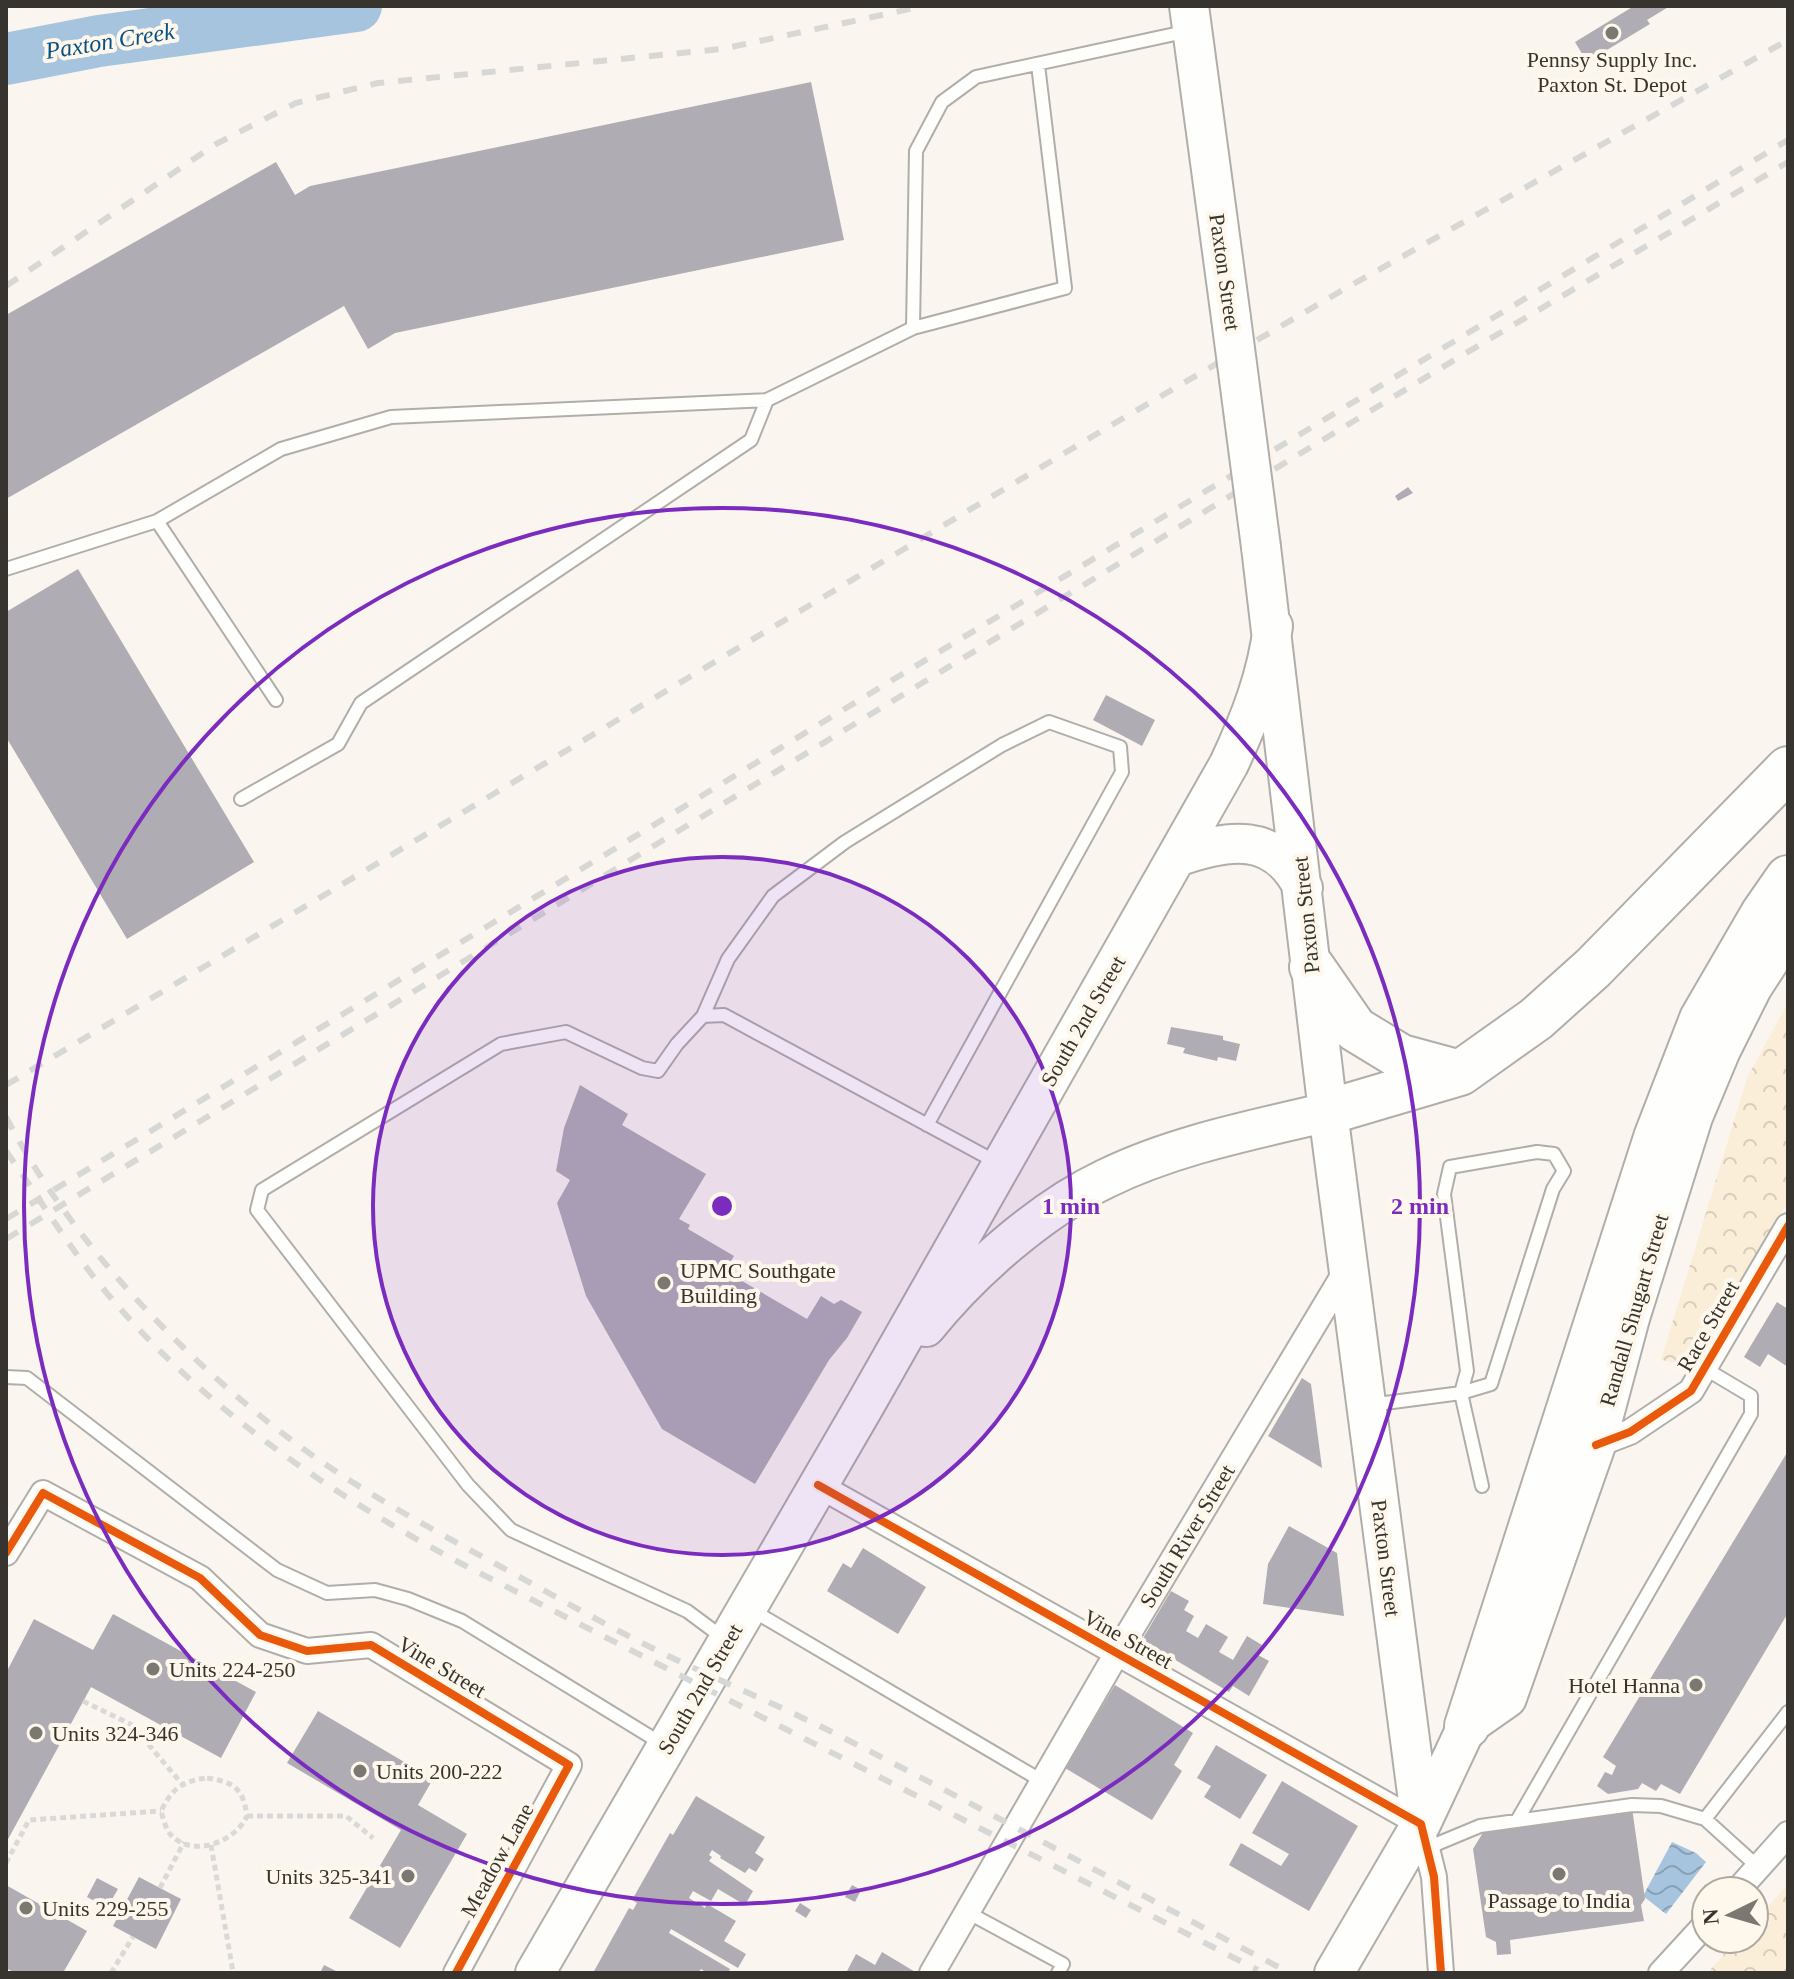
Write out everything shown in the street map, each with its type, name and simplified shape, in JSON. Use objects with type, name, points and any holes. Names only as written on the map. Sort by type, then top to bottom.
[{"type":"highway","points":[[1328,1112],[1460,1073],[1536,1019],[1593,968],[1788,769]]},
{"type":"highway","points":[[1467,1726],[1656,1138],[1702,1019],[1763,914],[1788,878]]},
{"type":"highway","points":[[1312,967],[1355,1029],[1401,1057],[1460,1073]]},
{"type":"main road","name":"Paxton Street","points":[[1190,18],[1273,626],[1328,1112],[1424,1836]]},
{"type":"main road","name":"South 2nd Street","points":[[535,1973],[865,1405],[1229,764],[1262,685],[1273,626]]},
{"type":"main road","points":[[1177,857],[1225,844],[1260,846],[1285,860],[1303,888]]},
{"type":"main road","name":"Randall Shugart Street","points":[[1467,1726],[1507,1698],[1596,1445],[1630,1318],[1693,1117],[1721,1050],[1752,988],[1788,932]]},
{"type":"main road","name":"South 2nd Street","points":[[865,1405],[931,1321],[962,1288],[1046,1213],[1104,1179],[1150,1161],[1209,1142],[1328,1112]]},
{"type":"main road","points":[[1334,1973],[1424,1836],[1467,1726]]},
{"type":"street","name":"Race Street","points":[[1596,1445],[1630,1432],[1691,1391],[1788,1226]]},
{"type":"street","name":"South River Street","points":[[933,1972],[1117,1653],[1349,1266]]},
{"type":"street","name":"Vine Street","points":[[818,1485],[1117,1653],[1424,1836]]},
{"type":"street","name":"Vine Street","points":[[6,1553],[43,1493],[200,1578],[260,1635],[307,1651],[371,1645],[569,1765]]},
{"type":"street","name":"Meadow Lane","points":[[456,1973],[569,1765]]},
{"type":"street","points":[[1751,1875],[1788,1834]]},
{"type":"street","points":[[1424,1836],[1434,1877],[1441,1973]]},
{"type":"street","points":[[1661,1973],[1690,1941]]},
{"type":"lane","points":[[913,328],[916,151],[942,102],[976,77],[1038,65],[1190,18]]},
{"type":"lane","points":[[6,569],[157,521],[281,449],[391,417],[767,400],[913,328],[1065,288],[1038,65]]},
{"type":"lane","points":[[241,799],[338,744],[361,703],[751,440],[767,400]]},
{"type":"lane","points":[[157,521],[276,700]]},
{"type":"lane","points":[[728,1641],[687,1611],[511,1530],[468,1485],[257,1210],[262,1190],[501,1044],[566,1032],[642,1068],[658,1071],[703,1016],[728,959],[773,896],[845,842],[1002,745],[1049,722],[1120,747],[1122,772],[927,1125]]},
{"type":"lane","points":[[703,1016],[724,1015],[1001,1164]]},
{"type":"lane","points":[[1366,1405],[1461,1393],[1491,1384],[1553,1189],[1564,1171],[1554,1154],[1537,1152],[1450,1167],[1444,1194],[1467,1371],[1461,1393],[1482,1486]]},
{"type":"lane","points":[[1518,1819],[1751,1414],[1751,1396],[1704,1368]]},
{"type":"lane","points":[[6,1377],[27,1378],[277,1570],[327,1593],[375,1590],[408,1599],[462,1621],[666,1747]]},
{"type":"lane","points":[[747,1607],[1042,1781]]},
{"type":"lane","points":[[1705,1819],[1788,1712]]},
{"type":"lane","points":[[1424,1836],[1518,1819],[1632,1805],[1661,1806],[1705,1819],[1758,1867]]},
{"type":"lane","points":[[967,1912],[1063,1964],[1058,1973]]},
{"type":"path","points":[[83,1701],[132,1725],[182,1784]]},
{"type":"path","points":[[207,1778],[234,1786],[244,1797],[247,1816],[233,1836],[211,1845],[184,1842],[170,1835],[161,1811],[171,1791],[182,1784],[207,1778]]},
{"type":"path","points":[[6,1863],[29,1820],[161,1811]]},
{"type":"path","points":[[247,1816],[346,1816],[373,1838]]},
{"type":"path","points":[[160,1888],[184,1842]]},
{"type":"path","points":[[211,1845],[233,1972]]},
{"type":"path","points":[[111,1973],[133,1937]]},
{"type":"green space","points":[[1788,1002],[1788,1202],[1690,1365],[1661,1360],[1747,1078]]},
{"type":"green space","points":[[1788,1884],[1788,1973],[1707,1973],[1723,1955],[1770,1955],[1770,1904]]},
{"type":"water","points":[[1672,1842],[1696,1853],[1706,1862],[1696,1875],[1690,1875],[1690,1883],[1666,1914],[1643,1896]]},
{"type":"building","name":"Pennsy Supply Inc. Paxton St. Depot","points":[[1634,6],[1670,6],[1647,20],[1650,24],[1587,62],[1575,42]]},
{"type":"building","points":[[811,82],[844,240],[395,333],[368,349],[344,306],[6,499],[6,315],[276,162],[295,195],[310,186]]},
{"type":"building","points":[[1408,487],[1413,493],[1398,501],[1395,496]]},
{"type":"building","points":[[78,569],[254,862],[127,939],[6,737],[6,612]]},
{"type":"building","points":[[1106,695],[1155,720],[1142,746],[1093,720]]},
{"type":"building","points":[[1171,1027],[1223,1036],[1223,1040],[1240,1044],[1236,1061],[1218,1057],[1217,1061],[1183,1053],[1185,1048],[1167,1044]]},
{"type":"building","name":"UPMC Southgate Building","points":[[580,1085],[628,1114],[622,1125],[706,1174],[679,1219],[690,1225],[688,1229],[734,1256],[725,1271],[807,1319],[821,1296],[834,1304],[841,1300],[862,1312],[829,1360],[755,1484],[662,1429],[586,1296],[557,1203],[570,1180],[556,1171],[564,1128]]},
{"type":"building","points":[[1777,1302],[1788,1309],[1788,1367],[1768,1354],[1760,1367],[1744,1357]]},
{"type":"building","points":[[1302,1378],[1311,1384],[1322,1468],[1268,1436]]},
{"type":"building","name":"Hotel Hanna","points":[[1788,1451],[1788,1613],[1680,1794],[1661,1784],[1656,1791],[1642,1783],[1638,1789],[1608,1794],[1597,1786],[1605,1772],[1612,1775],[1616,1766],[1603,1757]]},
{"type":"building","points":[[1289,1526],[1337,1553],[1344,1616],[1263,1604],[1268,1564]]},
{"type":"building","points":[[863,1548],[926,1587],[898,1634],[827,1591],[843,1563],[851,1568]]},
{"type":"building","points":[[1171,1591],[1189,1601],[1184,1610],[1194,1616],[1186,1631],[1198,1638],[1206,1624],[1228,1637],[1219,1652],[1233,1660],[1247,1636],[1262,1645],[1256,1654],[1269,1661],[1249,1696],[1233,1686],[1229,1692],[1142,1640]]},
{"type":"building","points":[[113,1614],[256,1692],[221,1758],[91,1687],[6,1843],[6,1673],[34,1619],[93,1650]]},
{"type":"building","points":[[1115,1685],[1193,1733],[1174,1765],[1182,1771],[1152,1820],[1065,1768]]},
{"type":"building","points":[[318,1711],[433,1779],[418,1805],[467,1834],[400,1948],[349,1918],[401,1830],[287,1763]]},
{"type":"building","points":[[1216,1745],[1267,1775],[1240,1819],[1204,1797],[1211,1786],[1197,1778]]},
{"type":"building","points":[[1282,1781],[1358,1826],[1309,1911],[1229,1865],[1241,1843],[1281,1866],[1289,1854],[1252,1833]]},
{"type":"building","points":[[696,1796],[765,1837],[755,1853],[764,1859],[756,1872],[749,1868],[745,1873],[712,1850],[709,1855],[712,1857],[709,1861],[753,1891],[745,1905],[718,1889],[711,1901],[693,1891],[689,1898],[705,1908],[707,1904],[736,1921],[724,1941],[746,1954],[738,1968],[671,1929],[669,1933],[730,1969],[728,1973],[707,1973],[701,1969],[698,1973],[593,1973],[629,1908],[633,1910],[637,1903],[632,1900],[670,1833],[673,1835]]},
{"type":"building","name":"Passage to India","points":[[1632,1808],[1645,1899],[1641,1905],[1644,1921],[1510,1940],[1511,1954],[1497,1955],[1496,1942],[1486,1937],[1473,1849],[1487,1826]]},
{"type":"building","points":[[139,1877],[181,1899],[156,1949],[113,1926]]},
{"type":"building","points":[[97,1878],[118,1889],[107,1908],[87,1897]]},
{"type":"building","name":"Units 229-255","points":[[6,1885],[87,1931],[63,1973],[15,1973],[6,1968]]},
{"type":"building","points":[[852,1885],[861,1890],[855,1902],[845,1897]]},
{"type":"building","points":[[800,1903],[811,1910],[806,1918],[795,1911]]},
{"type":"building","points":[[882,1952],[917,1973],[846,1973],[856,1954],[875,1965]]},
{"type":"building","points":[[324,1965],[340,1973],[320,1973]]},
{"type":"waterway","name":"Paxton Creek","points":[[6,59],[99,41],[356,6]]},
{"type":"railway","points":[[6,286],[216,144],[296,103],[378,83],[722,49],[924,6]]},
{"type":"railway","points":[[6,1085],[1115,423],[1348,287],[1788,40]]},
{"type":"railway","points":[[6,1219],[1788,140]]},
{"type":"railway","points":[[6,1239],[1456,359],[1788,162]]},
{"type":"railway","points":[[6,1117],[62,1207],[131,1293],[208,1371],[249,1407],[338,1473],[414,1519],[620,1631],[888,1761],[1290,1973]]},
{"type":"railway","points":[[6,1151],[88,1270],[139,1329],[222,1407],[313,1475],[410,1536],[460,1563],[1258,1970]]},
{"type":"cycle path","points":[[1596,1445],[1630,1432],[1691,1391],[1788,1226]]},
{"type":"cycle path","points":[[818,1485],[1421,1824],[1434,1877],[1441,1973]]},
{"type":"cycle path","points":[[6,1553],[43,1493],[200,1578],[260,1635],[307,1651],[371,1645],[569,1765],[456,1973]]},
{"type":"place","name":"Pennsy Supply Inc. Paxton St. Depot","points":[[1612,33]]},
{"type":"place","name":"UPMC Southgate Building","points":[[664,1283]]},
{"type":"place","name":"Units 224-250","points":[[153,1669]]},
{"type":"place","name":"Hotel Hanna","points":[[1696,1685]]},
{"type":"place","name":"Units 324-346","points":[[36,1733]]},
{"type":"place","name":"Units 200-222","points":[[360,1771]]},
{"type":"place","name":"Passage to India","points":[[1559,1874]]},
{"type":"place","name":"Units 325-341","points":[[408,1876]]},
{"type":"place","name":"Units 229-255","points":[[26,1908]]}]
